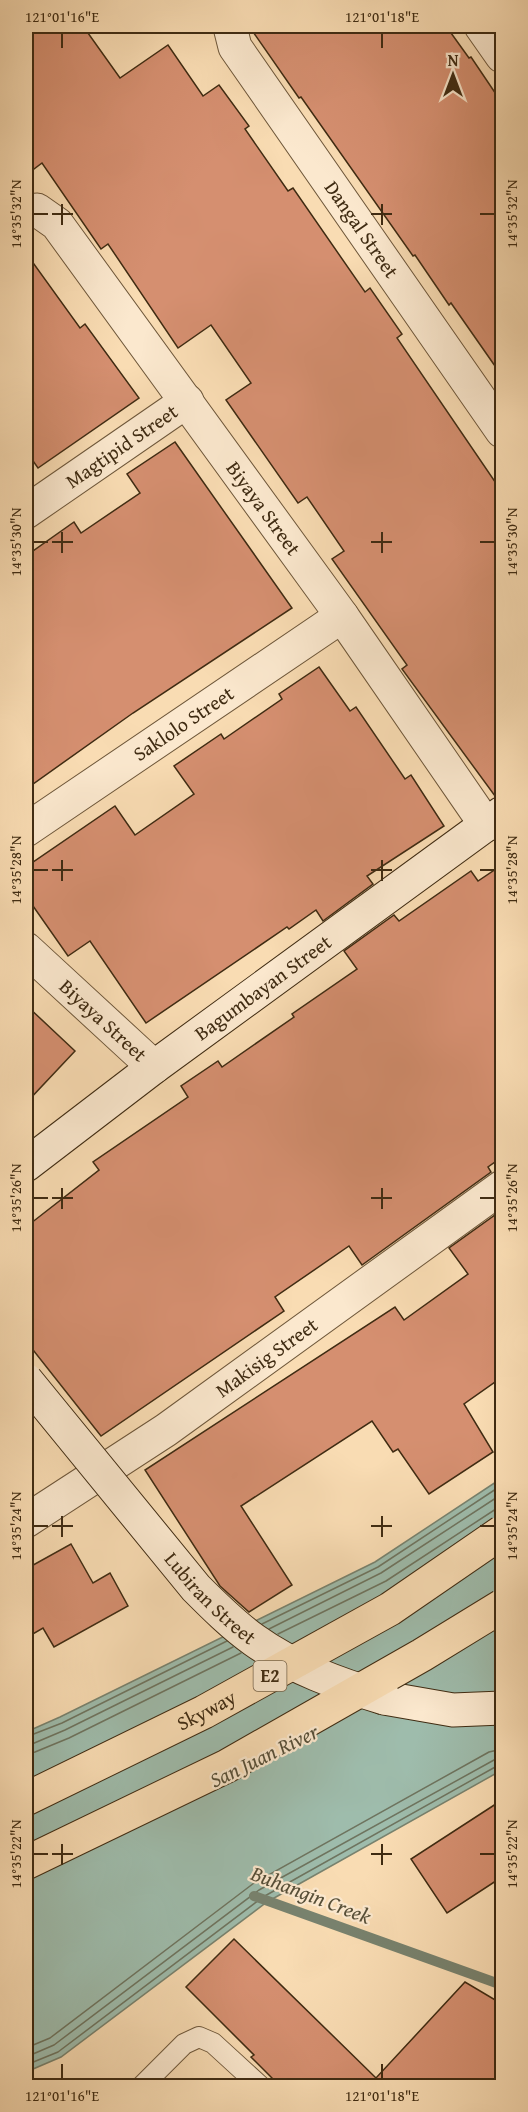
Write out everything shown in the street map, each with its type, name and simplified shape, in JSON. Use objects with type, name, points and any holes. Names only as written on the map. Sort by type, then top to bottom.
[{"type":"highway","name":"Skyway","points":[[26,1799],[204,1712],[390,1609],[502,1532]]},
{"type":"highway","points":[[26,1863],[227,1766],[422,1655],[502,1606]]},
{"type":"street","name":"Dangal Street","points":[[231,26],[236,47],[502,431]]},
{"type":"street","points":[[482,26],[502,56]]},
{"type":"street","name":"Biyaya Street","points":[[26,212],[37,210],[57,224],[342,616],[494,819]]},
{"type":"street","name":"Magtipid Street","points":[[26,512],[187,401]]},
{"type":"street","name":"Saklolo Street","points":[[26,830],[342,616]]},
{"type":"street","name":"Bagumbayan Street","points":[[26,1165],[154,1067],[494,819]]},
{"type":"street","name":"Biyaya Street","points":[[26,949],[154,1067]]},
{"type":"street","name":"Makisig Street","points":[[26,1521],[166,1431],[502,1187]]},
{"type":"street","name":"Lubiran Street","points":[[26,1380],[196,1588],[224,1616],[254,1640],[282,1658],[315,1674],[384,1698],[453,1710],[502,1708]]},
{"type":"lane","points":[[142,2086],[184,2044],[199,2037],[213,2043],[260,2086]]},
{"type":"water","name":"San Juan River","points":[[502,1478],[502,1770],[267,1902],[61,2057],[26,2072],[26,1732],[375,1562]]},
{"type":"building","points":[[26,26],[83,26],[120,78],[168,45],[203,96],[219,85],[249,126],[245,129],[288,191],[293,188],[365,292],[370,288],[402,334],[397,338],[502,492],[502,795],[495,796],[402,669],[407,665],[332,559],[344,551],[307,497],[298,503],[226,400],[251,383],[211,325],[178,348],[108,244],[101,249],[42,163],[26,175]]},
{"type":"building","points":[[249,26],[446,26],[469,58],[471,57],[502,103],[502,376],[451,303],[449,305],[415,255],[413,256]]},
{"type":"building","points":[[26,253],[80,328],[85,324],[139,398],[38,468],[26,451]]},
{"type":"building","points":[[175,442],[292,608],[133,713],[26,789],[26,556],[74,522],[81,533],[140,493],[127,474]]},
{"type":"building","points":[[319,667],[350,711],[356,707],[405,779],[411,775],[444,826],[367,876],[373,884],[323,921],[316,910],[289,929],[287,927],[146,1023],[90,941],[68,956],[26,896],[26,867],[115,806],[135,835],[194,794],[174,766],[221,734],[224,739],[282,699],[279,694]]},
{"type":"building","points":[[502,865],[502,1157],[488,1167],[491,1172],[362,1265],[349,1246],[275,1297],[284,1311],[101,1436],[26,1341],[26,1227],[99,1170],[93,1162],[188,1097],[181,1086],[218,1061],[222,1067],[294,1017],[292,1014],[357,969],[344,951],[394,915],[399,921],[471,871],[478,881]]},
{"type":"building","points":[[26,1005],[75,1051],[26,1103]]},
{"type":"building","points":[[502,1210],[502,1377],[464,1404],[493,1452],[429,1494],[398,1449],[393,1452],[372,1421],[241,1506],[292,1585],[249,1612],[220,1586],[145,1470],[395,1307],[404,1320],[468,1274],[449,1248]]},
{"type":"building","points":[[71,1544],[93,1583],[110,1573],[128,1606],[54,1647],[43,1628],[26,1638],[26,1569]]},
{"type":"building","points":[[502,1800],[502,1877],[447,1913],[411,1859]]},
{"type":"building","points":[[234,1939],[376,2078],[465,1982],[502,2004],[502,2086],[280,2086],[251,2057],[254,2055],[186,1987]]},
{"type":"waterway","name":"Buhangin Creek","points":[[254,1896],[502,1985]]}]
